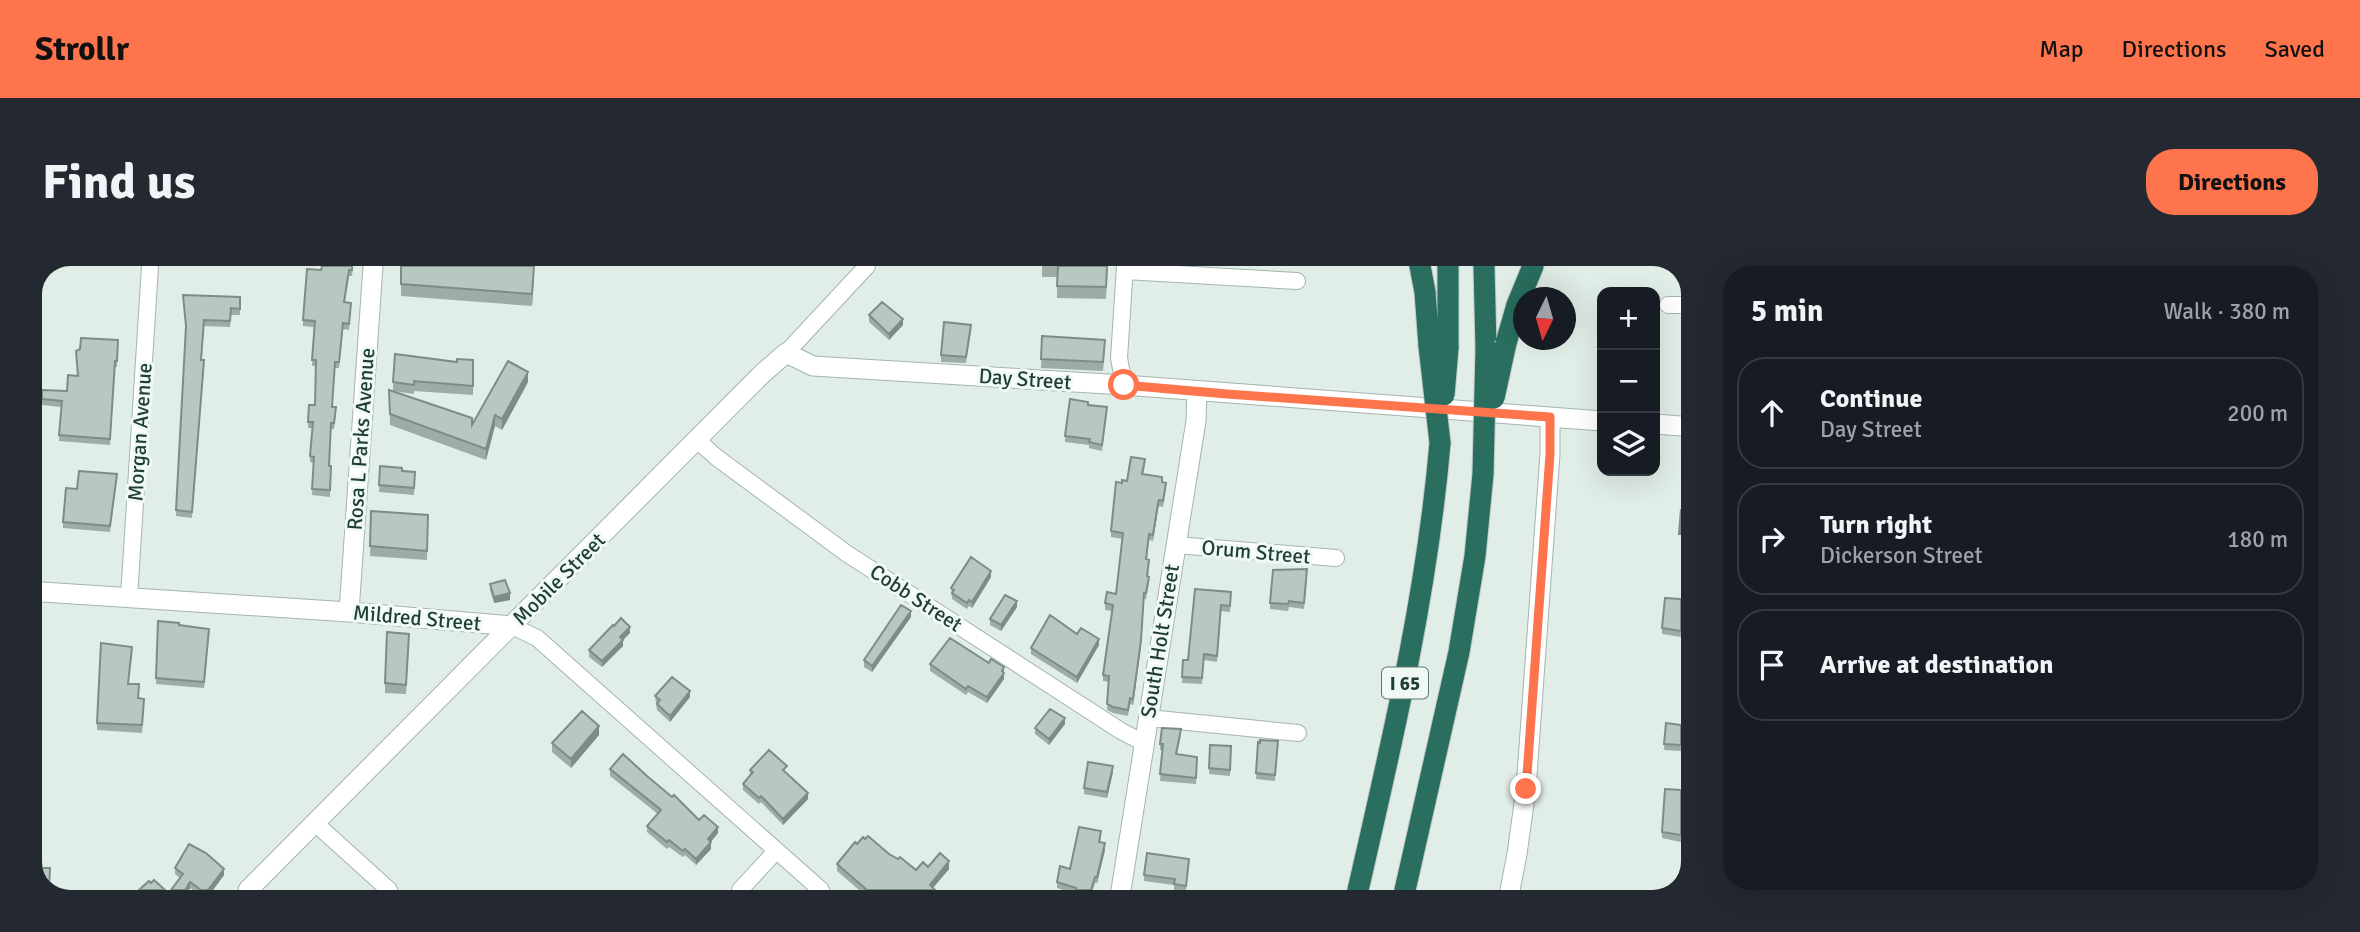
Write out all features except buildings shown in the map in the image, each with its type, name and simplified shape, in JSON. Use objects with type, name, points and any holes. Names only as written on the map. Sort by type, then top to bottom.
[{"type":"highway","points":[[1420,266],[1426,305],[1438,347]]},
{"type":"highway","name":"I 65","points":[[1358,890],[1411,655],[1427,560],[1440,443],[1438,347],[1448,266]]},
{"type":"highway","points":[[1484,266],[1496,346]]},
{"type":"highway","points":[[1496,346],[1533,266]]},
{"type":"highway","name":"I 65","points":[[1405,890],[1459,652],[1475,556],[1484,444],[1496,346]]},
{"type":"street","name":"Morgan Avenue","points":[[129,598],[150,266]]},
{"type":"street","name":"Rosa L Parks Avenue","points":[[349,612],[373,266]]},
{"type":"street","name":"Mobile Street","points":[[248,890],[786,353],[867,266]]},
{"type":"street","points":[[1124,385],[1119,358],[1125,268],[1297,281]]},
{"type":"street","name":"Day Street","points":[[786,353],[813,366],[1124,385],[1597,421]]},
{"type":"street","name":"South Holt Street","points":[[1121,890],[1196,421],[1197,391]]},
{"type":"street","points":[[1510,890],[1526,789],[1550,454],[1550,417]]},
{"type":"street","points":[[1660,424],[1681,426]]},
{"type":"street","name":"Cobb Street","points":[[698,440],[716,457],[846,553],[1121,731],[1144,743]]},
{"type":"street","name":"Orum Street","points":[[1176,545],[1336,558]]},
{"type":"street","name":"Mildred Street","points":[[42,593],[349,612],[512,626],[537,638],[775,852],[821,890]]},
{"type":"street","points":[[1148,718],[1298,733]]},
{"type":"street","points":[[315,823],[389,890]]},
{"type":"street","points":[[740,890],[775,852]]},
{"type":"route","points":[[1124,385],[1550,417],[1550,454],[1526,789]]}]
